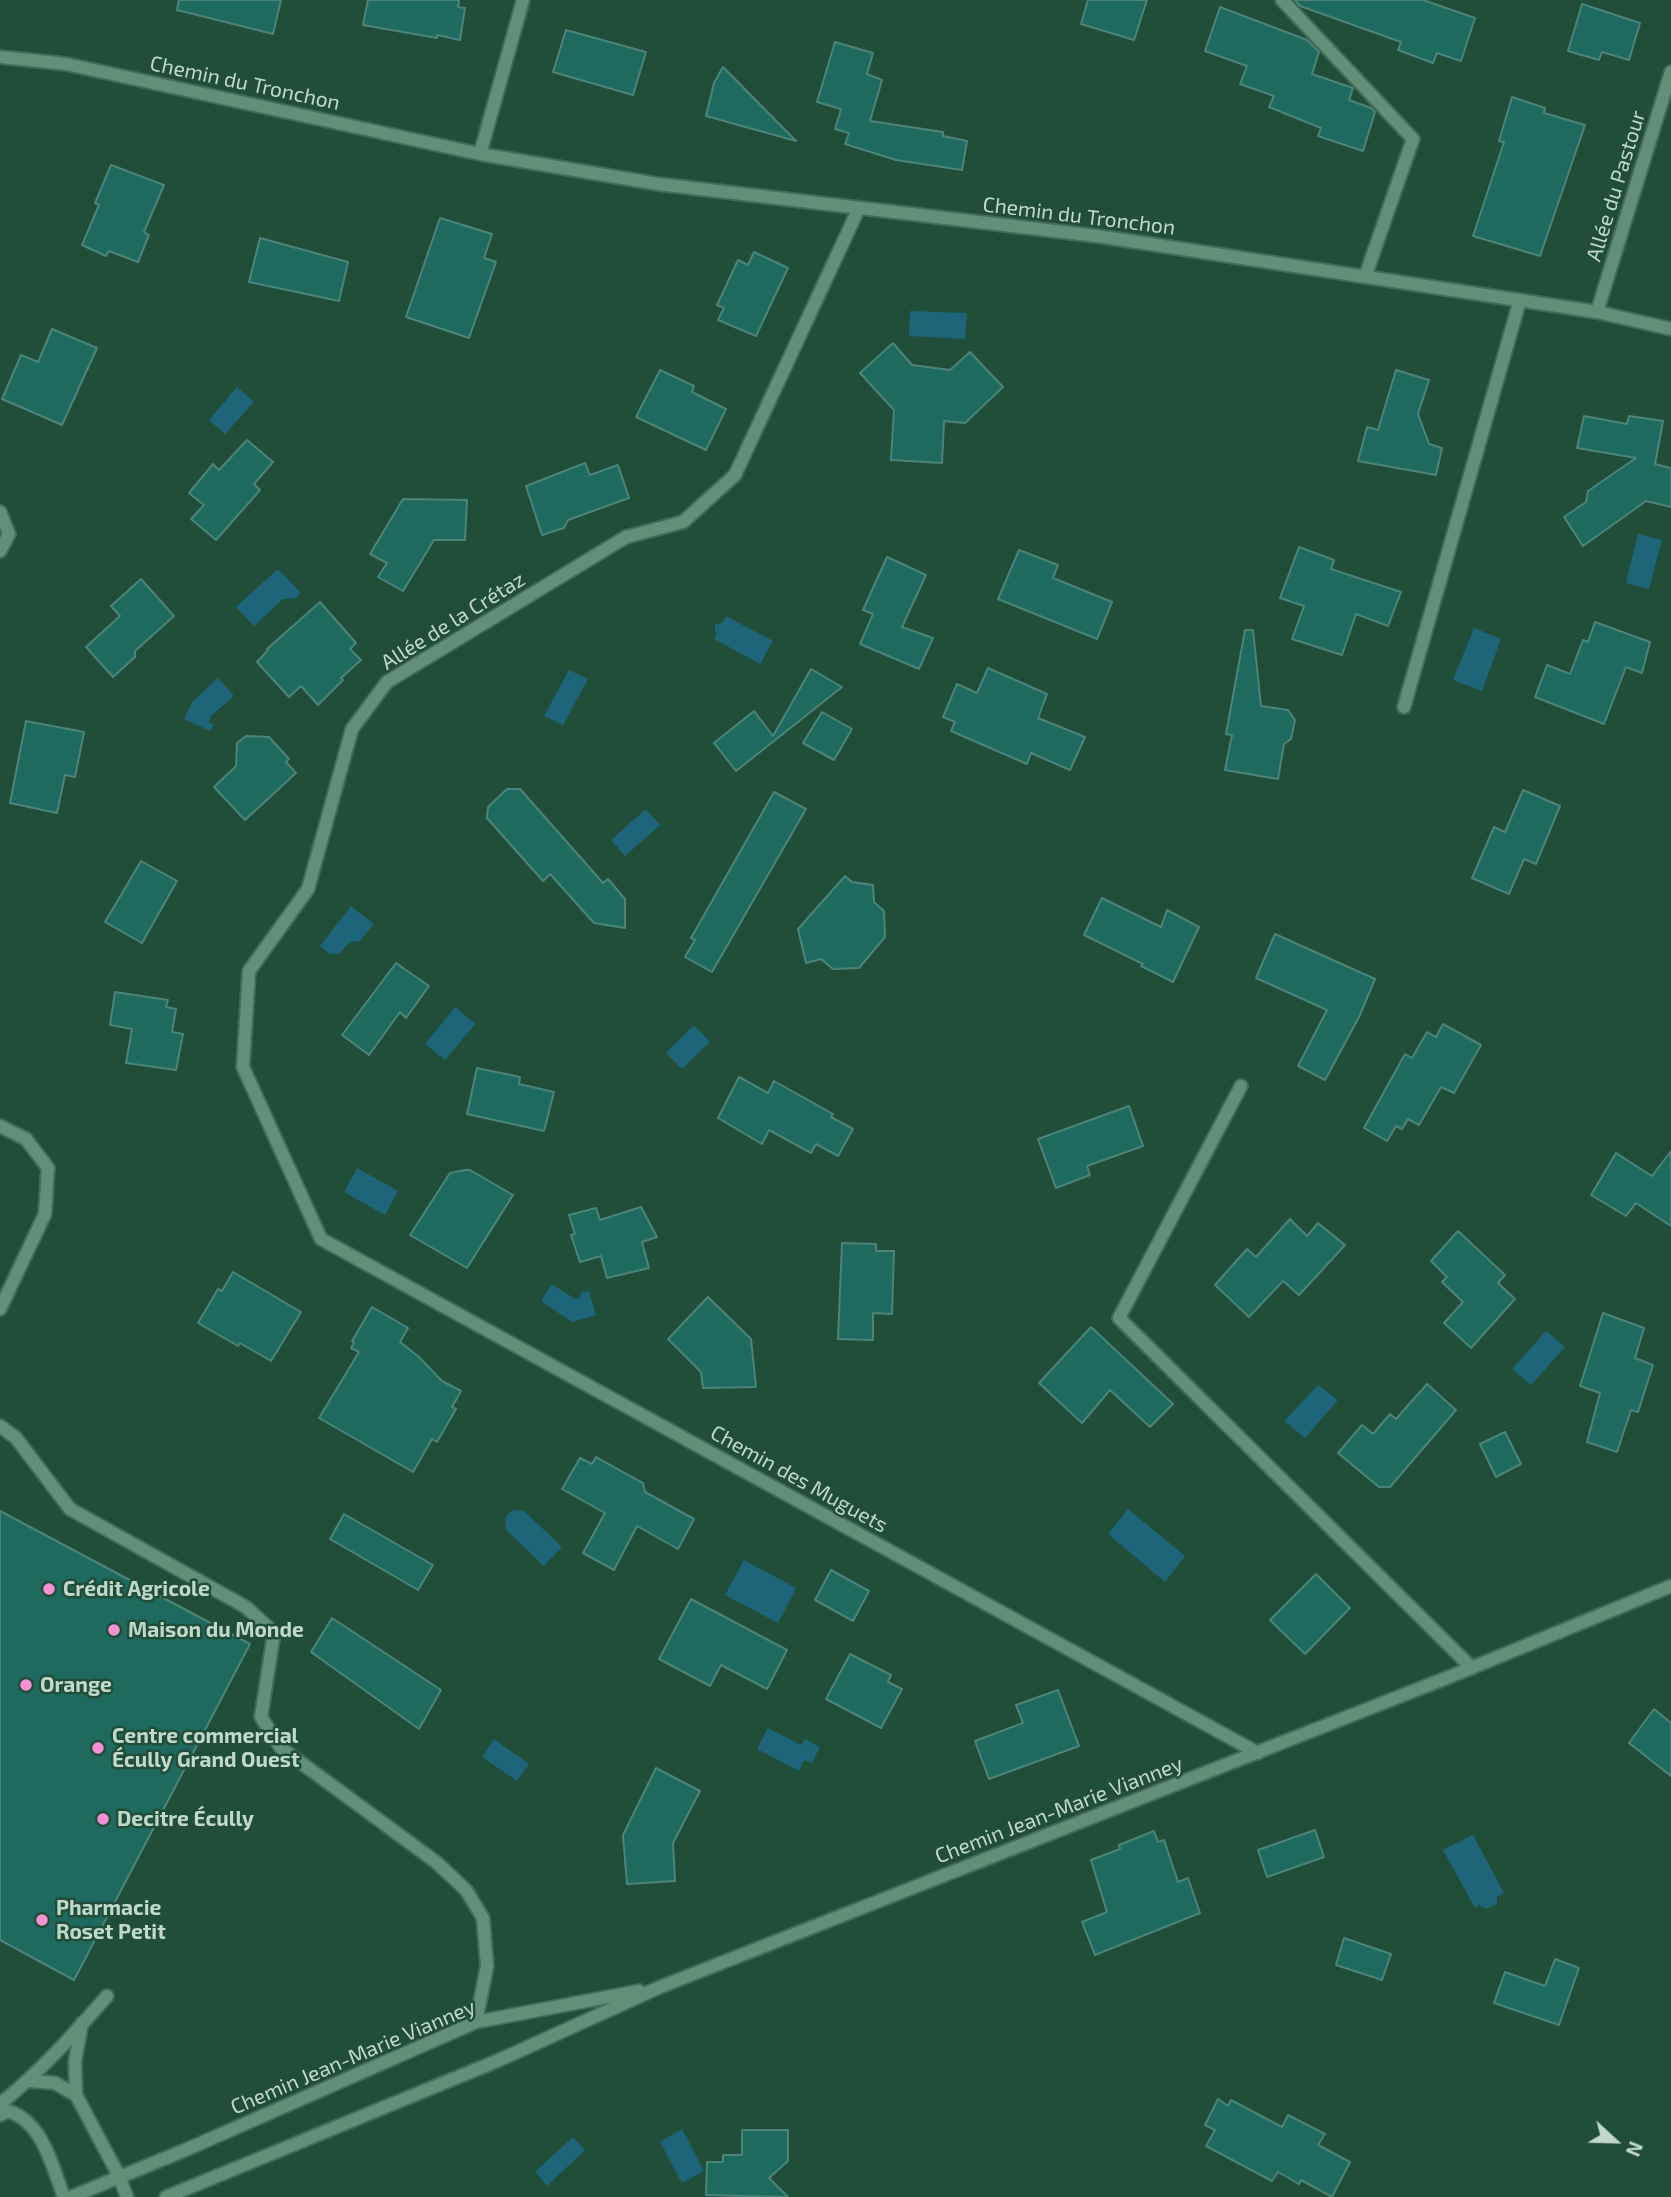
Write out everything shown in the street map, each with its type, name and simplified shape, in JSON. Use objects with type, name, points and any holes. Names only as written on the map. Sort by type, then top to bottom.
[{"type":"street","points":[[480,153],[523,0]]},
{"type":"street","points":[[1282,0],[1413,139],[1365,277]]},
{"type":"street","name":"Chemin du Tronchon","points":[[0,57],[66,64],[480,153],[658,184],[1097,236],[1597,312],[1671,329]]},
{"type":"street","name":"Allée du Pastour","points":[[1597,312],[1671,72]]},
{"type":"street","name":"Allée de la Crétaz","points":[[321,1240],[243,1067],[249,971],[308,889],[352,729],[387,682],[626,537],[683,522],[735,475],[859,208]]},
{"type":"street","points":[[1404,707],[1520,300]]},
{"type":"street","points":[[0,512],[9,534],[0,551]]},
{"type":"street","points":[[1241,1086],[1119,1318],[1472,1668]]},
{"type":"street","points":[[0,1126],[26,1139],[48,1168],[46,1214],[0,1309]]},
{"type":"street","name":"Chemin des Muguets","points":[[321,1240],[1258,1753]]},
{"type":"street","points":[[0,1426],[16,1438],[70,1509],[246,1607],[274,1633],[261,1717],[281,1748],[436,1861],[467,1890],[483,1918],[487,1966],[476,2022]]},
{"type":"street","name":"Chemin Jean-Marie Vianney","points":[[166,2197],[497,2061],[660,1987],[1258,1753],[1671,1586]]},
{"type":"street","name":"Chemin Jean-Marie Vianney","points":[[71,2197],[183,2151],[476,2022],[660,1987]]},
{"type":"street","points":[[0,2104],[30,2081],[107,1996]]},
{"type":"street","points":[[82,2024],[75,2061],[76,2095],[119,2176],[127,2197]]},
{"type":"street","points":[[30,2081],[55,2082],[76,2095]]},
{"type":"street","points":[[0,2115],[8,2111],[18,2114],[35,2129],[64,2197]]},
{"type":"water","points":[[910,311],[967,313],[965,339],[909,336]]},
{"type":"water","points":[[237,387],[254,402],[225,434],[209,420]]},
{"type":"water","points":[[1638,534],[1662,540],[1649,589],[1626,583]]},
{"type":"water","points":[[278,569],[301,593],[296,598],[283,599],[254,626],[236,607]]},
{"type":"water","points":[[726,616],[773,641],[760,664],[714,639],[717,634],[715,625],[723,622]]},
{"type":"water","points":[[1474,628],[1501,639],[1482,691],[1453,680]]},
{"type":"water","points":[[569,670],[588,679],[563,725],[544,716]]},
{"type":"water","points":[[218,678],[234,696],[211,716],[209,722],[214,725],[210,731],[184,719],[193,701]]},
{"type":"water","points":[[646,809],[660,825],[625,856],[611,840]]},
{"type":"water","points":[[351,906],[374,924],[360,941],[350,942],[339,954],[330,954],[320,946]]},
{"type":"water","points":[[455,1007],[475,1024],[445,1060],[425,1044]]},
{"type":"water","points":[[694,1025],[710,1042],[682,1069],[666,1053]]},
{"type":"water","points":[[357,1168],[398,1191],[385,1215],[344,1192]]},
{"type":"water","points":[[552,1284],[575,1299],[579,1298],[582,1292],[589,1291],[596,1315],[572,1322],[541,1301]]},
{"type":"water","points":[[1546,1331],[1565,1347],[1531,1385],[1512,1369]]},
{"type":"water","points":[[1318,1385],[1338,1400],[1305,1438],[1284,1421]]},
{"type":"water","points":[[1128,1509],[1185,1556],[1165,1582],[1108,1534]]},
{"type":"water","points":[[512,1510],[524,1511],[562,1547],[544,1566],[506,1530],[505,1518]]},
{"type":"water","points":[[744,1560],[796,1588],[778,1623],[725,1595]]},
{"type":"water","points":[[768,1728],[801,1745],[805,1739],[820,1747],[812,1763],[804,1760],[799,1771],[757,1749]]},
{"type":"water","points":[[494,1739],[529,1764],[517,1781],[482,1757]]},
{"type":"water","points":[[1473,1835],[1504,1893],[1497,1897],[1497,1904],[1486,1909],[1479,1905],[1475,1908],[1443,1850]]},
{"type":"water","points":[[682,2129],[704,2171],[682,2183],[660,2142]]},
{"type":"water","points":[[573,2137],[585,2150],[547,2186],[535,2172]]},
{"type":"building","points":[[179,0],[281,0],[273,34],[177,10]]},
{"type":"building","points":[[368,0],[459,0],[458,7],[465,8],[460,40],[363,25]]},
{"type":"building","points":[[1088,0],[1147,0],[1134,40],[1081,24]]},
{"type":"building","points":[[1295,0],[1423,0],[1475,18],[1461,61],[1437,53],[1433,63],[1398,50],[1401,42],[1300,6]]},
{"type":"building","points":[[1582,4],[1640,23],[1629,60],[1602,52],[1599,60],[1568,51]]},
{"type":"building","points":[[1220,7],[1307,40],[1319,52],[1312,74],[1353,88],[1349,100],[1375,112],[1363,151],[1318,136],[1321,128],[1269,107],[1274,96],[1240,84],[1247,66],[1205,51]]},
{"type":"building","points":[[566,30],[646,52],[633,95],[553,72]]},
{"type":"building","points":[[835,42],[873,53],[867,74],[882,80],[870,121],[943,132],[943,136],[967,141],[962,170],[896,160],[845,144],[849,133],[835,129],[841,109],[817,102]]},
{"type":"building","points":[[723,67],[796,141],[706,116],[714,83]]},
{"type":"building","points":[[1512,97],[1545,108],[1544,113],[1585,125],[1540,256],[1473,236],[1504,142],[1499,141]]},
{"type":"building","points":[[111,165],[164,185],[144,232],[149,235],[138,262],[109,251],[106,256],[82,245],[99,205],[95,203]]},
{"type":"building","points":[[440,218],[492,234],[484,258],[496,262],[469,338],[406,317]]},
{"type":"building","points":[[260,238],[348,262],[339,301],[249,282]]},
{"type":"building","points":[[754,252],[788,268],[756,336],[718,320],[724,308],[717,305],[738,260],[748,265]]},
{"type":"building","points":[[52,329],[97,348],[62,425],[2,399],[21,355],[38,362]]},
{"type":"building","points":[[893,343],[912,365],[950,370],[970,352],[1003,387],[965,423],[944,421],[942,463],[891,460],[894,410],[860,373]]},
{"type":"building","points":[[660,370],[694,386],[692,392],[726,409],[706,450],[636,417]]},
{"type":"building","points":[[1396,370],[1429,380],[1418,414],[1429,444],[1442,448],[1436,475],[1358,461],[1367,427],[1378,430]]},
{"type":"building","points":[[1584,416],[1627,424],[1629,416],[1663,421],[1655,464],[1671,468],[1671,507],[1646,501],[1583,546],[1564,517],[1586,502],[1588,491],[1636,458],[1577,448]]},
{"type":"building","points":[[247,440],[273,462],[254,484],[260,490],[216,540],[191,519],[204,505],[189,493],[213,464],[219,470]]},
{"type":"building","points":[[585,463],[590,475],[618,465],[629,498],[568,520],[564,528],[542,535],[526,486]]},
{"type":"building","points":[[403,499],[467,500],[465,540],[434,540],[403,591],[378,577],[387,563],[370,554]]},
{"type":"building","points":[[1299,547],[1334,560],[1331,569],[1401,592],[1388,626],[1356,614],[1342,655],[1292,639],[1304,606],[1280,598]]},
{"type":"building","points":[[1019,550],[1058,565],[1053,578],[1112,602],[1097,639],[998,599]]},
{"type":"building","points":[[887,557],[926,575],[902,627],[933,638],[919,669],[860,644],[873,614],[863,610]]},
{"type":"building","points":[[141,579],[174,616],[135,651],[135,657],[113,677],[86,647],[120,616],[111,606]]},
{"type":"building","points":[[320,602],[356,643],[350,649],[361,660],[318,705],[301,686],[289,697],[257,662],[267,649]]},
{"type":"building","points":[[1595,622],[1650,642],[1642,673],[1626,667],[1604,724],[1535,697],[1547,665],[1570,674],[1583,640],[1588,642]]},
{"type":"building","points":[[1245,630],[1253,630],[1261,706],[1288,710],[1295,720],[1291,739],[1284,744],[1278,779],[1225,770],[1232,735],[1226,734]]},
{"type":"building","points":[[988,668],[1047,694],[1038,718],[1085,737],[1070,770],[1031,753],[1027,764],[951,731],[955,722],[943,717],[957,684],[977,693]]},
{"type":"building","points":[[811,669],[842,687],[736,771],[714,743],[754,711],[773,736]]},
{"type":"building","points":[[822,712],[852,729],[834,760],[803,743]]},
{"type":"building","points":[[26,721],[84,732],[75,777],[65,775],[57,813],[10,803]]},
{"type":"building","points":[[246,736],[269,737],[289,759],[286,762],[296,773],[245,820],[214,787],[236,766],[237,743]]},
{"type":"building","points":[[507,789],[520,789],[603,883],[608,879],[625,899],[625,928],[594,923],[550,874],[543,881],[487,818],[488,807]]},
{"type":"building","points":[[1523,790],[1560,806],[1536,864],[1524,859],[1509,894],[1472,878],[1494,827],[1505,832]]},
{"type":"building","points":[[774,792],[806,809],[712,972],[685,957],[695,940],[691,938]]},
{"type":"building","points":[[141,861],[177,881],[142,943],[105,922]]},
{"type":"building","points":[[845,876],[852,882],[873,885],[874,902],[884,911],[885,937],[859,968],[833,969],[821,959],[806,963],[798,929]]},
{"type":"building","points":[[1102,898],[1161,927],[1167,910],[1199,927],[1173,982],[1084,935]]},
{"type":"building","points":[[1275,934],[1375,979],[1359,1017],[1325,1080],[1298,1066],[1327,1010],[1256,978]]},
{"type":"building","points":[[396,963],[429,986],[406,1018],[400,1012],[369,1055],[342,1035]]},
{"type":"building","points":[[115,992],[168,1000],[166,1007],[176,1009],[172,1032],[183,1034],[176,1070],[126,1063],[132,1029],[110,1025]]},
{"type":"building","points":[[1443,1024],[1481,1045],[1454,1093],[1441,1087],[1419,1125],[1408,1119],[1402,1129],[1396,1126],[1387,1141],[1364,1128],[1405,1054],[1412,1058],[1427,1032],[1436,1037]]},
{"type":"building","points":[[477,1068],[520,1077],[519,1084],[554,1092],[544,1131],[467,1114]]},
{"type":"building","points":[[739,1077],[768,1093],[774,1081],[833,1114],[831,1117],[853,1129],[838,1156],[816,1144],[811,1153],[769,1130],[762,1144],[718,1118]]},
{"type":"building","points":[[1129,1106],[1143,1146],[1087,1166],[1090,1175],[1056,1188],[1038,1139]]},
{"type":"building","points":[[1671,1151],[1671,1226],[1636,1203],[1626,1216],[1591,1195],[1616,1153],[1652,1176]]},
{"type":"building","points":[[470,1170],[513,1195],[467,1268],[410,1235],[450,1173]]},
{"type":"building","points":[[641,1207],[657,1237],[642,1242],[649,1268],[607,1278],[601,1256],[580,1262],[571,1235],[575,1234],[569,1215],[596,1208],[600,1220]]},
{"type":"building","points":[[1290,1219],[1307,1236],[1318,1223],[1345,1245],[1299,1295],[1283,1281],[1249,1317],[1215,1285],[1247,1249],[1256,1257]]},
{"type":"building","points":[[1458,1231],[1505,1275],[1498,1283],[1515,1299],[1471,1348],[1444,1323],[1463,1302],[1442,1282],[1447,1277],[1431,1261]]},
{"type":"building","points":[[842,1243],[876,1244],[876,1251],[894,1251],[892,1314],[873,1313],[873,1340],[838,1339]]},
{"type":"building","points":[[233,1272],[301,1312],[271,1361],[198,1323],[218,1289],[222,1291]]},
{"type":"building","points":[[708,1297],[751,1339],[756,1387],[703,1388],[701,1372],[668,1339]]},
{"type":"building","points":[[372,1307],[408,1328],[400,1342],[442,1381],[461,1391],[452,1407],[456,1409],[437,1442],[432,1439],[413,1472],[319,1418],[359,1352],[351,1348],[354,1343],[352,1341]]},
{"type":"building","points":[[1603,1313],[1644,1328],[1635,1358],[1653,1365],[1638,1412],[1631,1410],[1617,1452],[1587,1442],[1600,1393],[1580,1386]]},
{"type":"building","points":[[1091,1327],[1173,1404],[1150,1427],[1110,1390],[1082,1423],[1039,1383]]},
{"type":"building","points":[[1427,1384],[1456,1410],[1390,1487],[1379,1487],[1338,1453],[1362,1425],[1373,1434],[1390,1414],[1396,1419]]},
{"type":"building","points":[[1505,1432],[1521,1464],[1496,1477],[1480,1444]]},
{"type":"building","points":[[596,1457],[643,1483],[645,1492],[694,1519],[678,1549],[637,1526],[614,1570],[583,1553],[605,1513],[562,1489],[580,1458],[592,1464]]},
{"type":"building","name":"Centre commercial Écully Grand Ouest","points":[[0,1511],[250,1644],[74,1980],[0,1940]]},
{"type":"building","points":[[344,1514],[433,1565],[418,1590],[330,1539]]},
{"type":"building","points":[[831,1570],[869,1591],[853,1621],[815,1600]]},
{"type":"building","points":[[1316,1574],[1350,1608],[1305,1654],[1270,1620]]},
{"type":"building","points":[[691,1599],[787,1650],[767,1689],[721,1665],[710,1686],[659,1659]]},
{"type":"building","points":[[332,1618],[441,1690],[419,1729],[311,1652]]},
{"type":"building","points":[[850,1654],[891,1675],[888,1682],[902,1689],[881,1728],[826,1699]]},
{"type":"building","points":[[1058,1690],[1079,1746],[989,1779],[975,1741],[1023,1723],[1016,1705]]},
{"type":"building","points":[[1654,1709],[1671,1723],[1671,1776],[1629,1743]]},
{"type":"building","points":[[656,1768],[700,1791],[673,1843],[675,1881],[627,1884],[623,1835]]},
{"type":"building","points":[[1315,1830],[1324,1857],[1267,1877],[1258,1850]]},
{"type":"building","points":[[1154,1831],[1158,1842],[1164,1840],[1178,1882],[1188,1878],[1200,1913],[1095,1955],[1082,1922],[1107,1912],[1091,1860],[1120,1849],[1119,1845]]},
{"type":"building","points":[[1344,1938],[1391,1954],[1382,1980],[1336,1965]]},
{"type":"building","points":[[1555,1959],[1579,1968],[1559,2025],[1494,2003],[1505,1972],[1545,1986]]},
{"type":"building","points":[[1218,2099],[1228,2106],[1231,2100],[1282,2127],[1288,2115],[1325,2134],[1318,2145],[1350,2162],[1332,2197],[1301,2180],[1299,2184],[1278,2172],[1272,2181],[1206,2146],[1215,2130],[1205,2125]]},
{"type":"building","points":[[742,2130],[788,2130],[788,2161],[769,2178],[788,2197],[706,2195],[707,2162],[723,2162],[723,2155],[742,2155]]},
{"type":"place","name":"Crédit Agricole","points":[[49,1589]]},
{"type":"place","name":"Maison du Monde","points":[[114,1630]]},
{"type":"place","name":"Orange","points":[[26,1685]]},
{"type":"place","name":"Centre commercial Écully Grand Ouest","points":[[98,1748]]},
{"type":"place","name":"Decitre Écully","points":[[103,1819]]},
{"type":"place","name":"Pharmacie Roset Petit","points":[[42,1920]]}]
